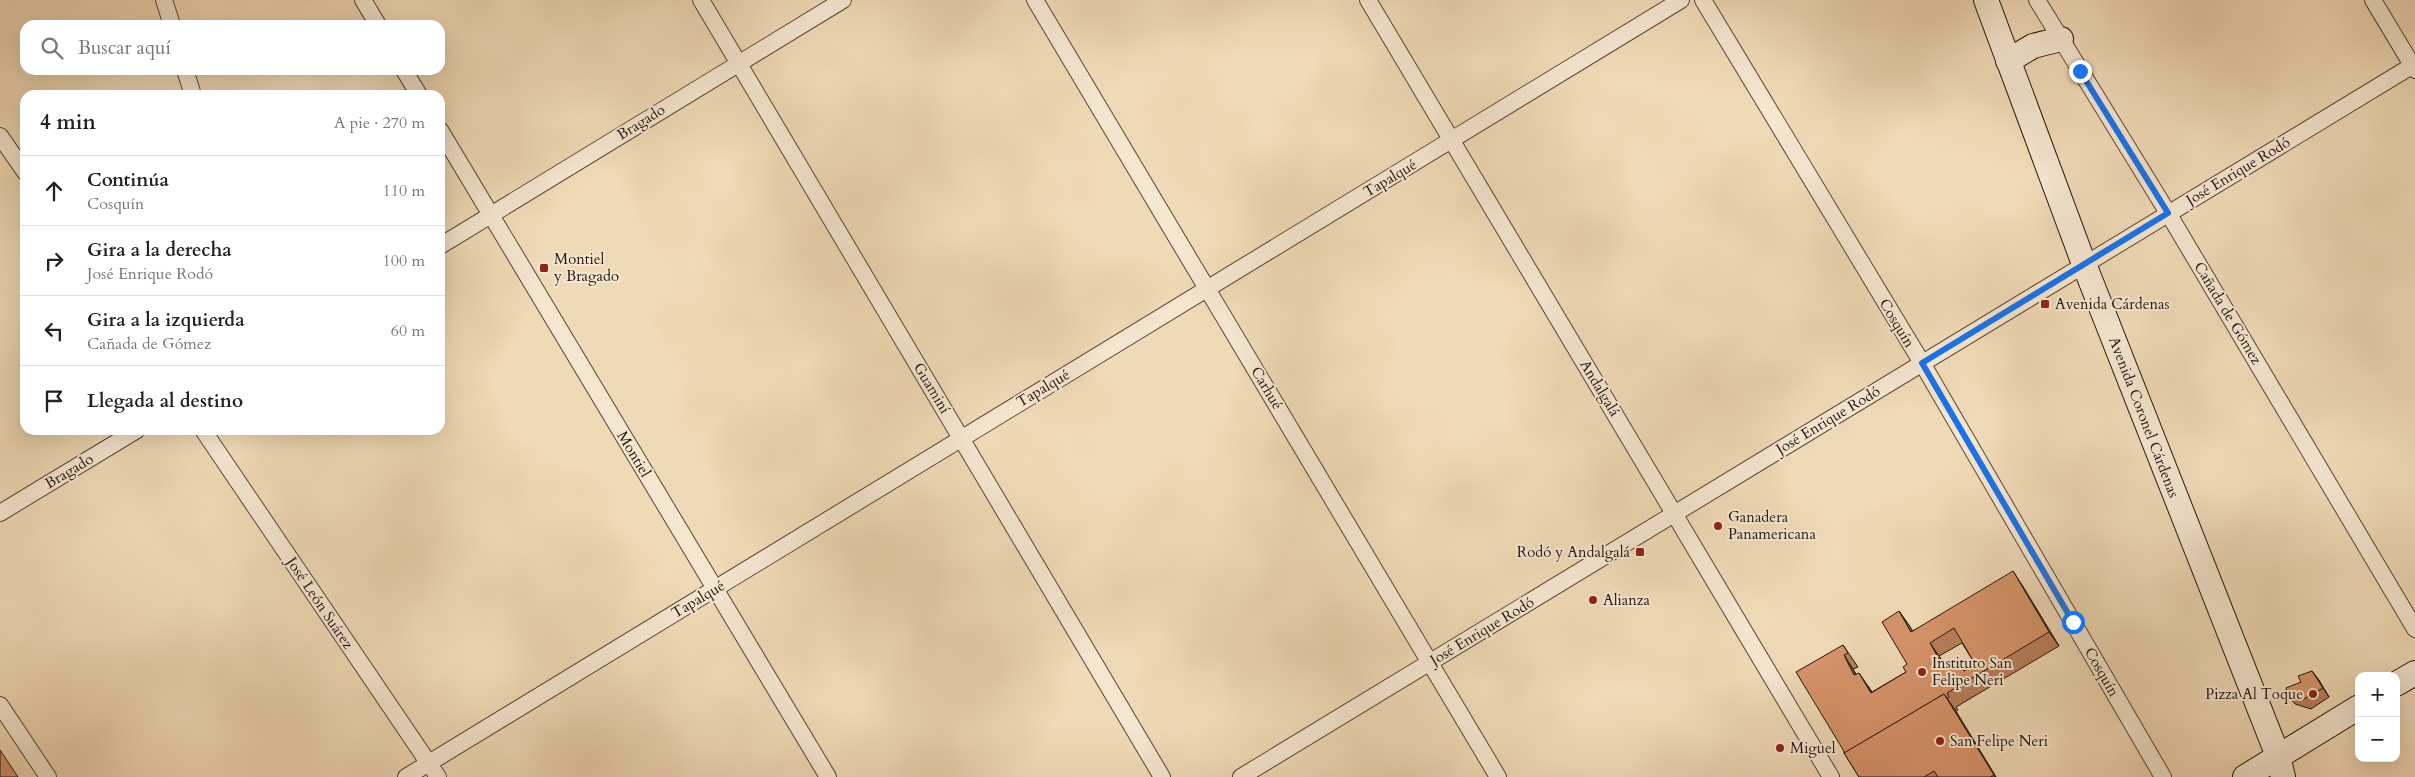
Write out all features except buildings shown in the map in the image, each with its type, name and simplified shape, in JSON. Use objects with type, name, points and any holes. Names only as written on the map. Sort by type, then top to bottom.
[{"type":"street","points":[[164,0],[170,20]]},
{"type":"street","points":[[363,0],[375,20]]},
{"type":"street","name":"Guaminí","points":[[700,0],[1162,777]]},
{"type":"street","name":"Bragado","points":[[445,243],[843,0]]},
{"type":"street","name":"Carhué","points":[[1035,0],[1498,777]]},
{"type":"street","name":"Andalgalá","points":[[1368,0],[1831,777]]},
{"type":"street","name":"Tapalqué","points":[[406,777],[961,437],[1208,290],[1681,0]]},
{"type":"street","name":"Cosquín","points":[[1703,0],[1922,363],[2163,777]]},
{"type":"street","name":"Avenida Coronel Cárdenas","points":[[1986,0],[2084,264],[2280,767]]},
{"type":"street","name":"Cañada de Gómez","points":[[2037,0],[2168,213],[2415,629]]},
{"type":"street","points":[[2373,0],[2414,66]]},
{"type":"street","points":[[2008,62],[2033,46],[2061,39]]},
{"type":"street","name":"José Enrique Rodó","points":[[1241,777],[2168,213],[2414,66]]},
{"type":"street","points":[[187,75],[191,90]]},
{"type":"street","points":[[407,75],[416,90]]},
{"type":"street","points":[[0,136],[20,165]]},
{"type":"street","name":"Montiel","points":[[445,138],[828,777]]},
{"type":"street","name":"Bragado","points":[[0,513],[129,435]]},
{"type":"street","name":"José León Suárez","points":[[205,435],[438,777]]},
{"type":"street","points":[[2400,682],[2415,673]]},
{"type":"street","points":[[0,705],[48,777]]},
{"type":"street","points":[[2245,777],[2280,767],[2355,710]]},
{"type":"place","name":"Montiel y Bragado","points":[[544,268]]},
{"type":"place","name":"Avenida Cárdenas","points":[[2045,304]]},
{"type":"place","name":"Ganadera Panamericana","points":[[1718,526]]},
{"type":"place","name":"Rodó y Andalgalá","points":[[1640,552]]},
{"type":"place","name":"Alianza","points":[[1593,600]]},
{"type":"place","name":"Instituto San Felipe Neri","points":[[1922,672]]},
{"type":"place","name":"Pizza Al Toque","points":[[2313,694]]},
{"type":"place","name":"San Felipe Neri","points":[[1940,741]]},
{"type":"place","name":"Miguel","points":[[1780,748]]},
{"type":"route","points":[[2073,622],[1922,363],[2168,213],[2080,71]]}]
